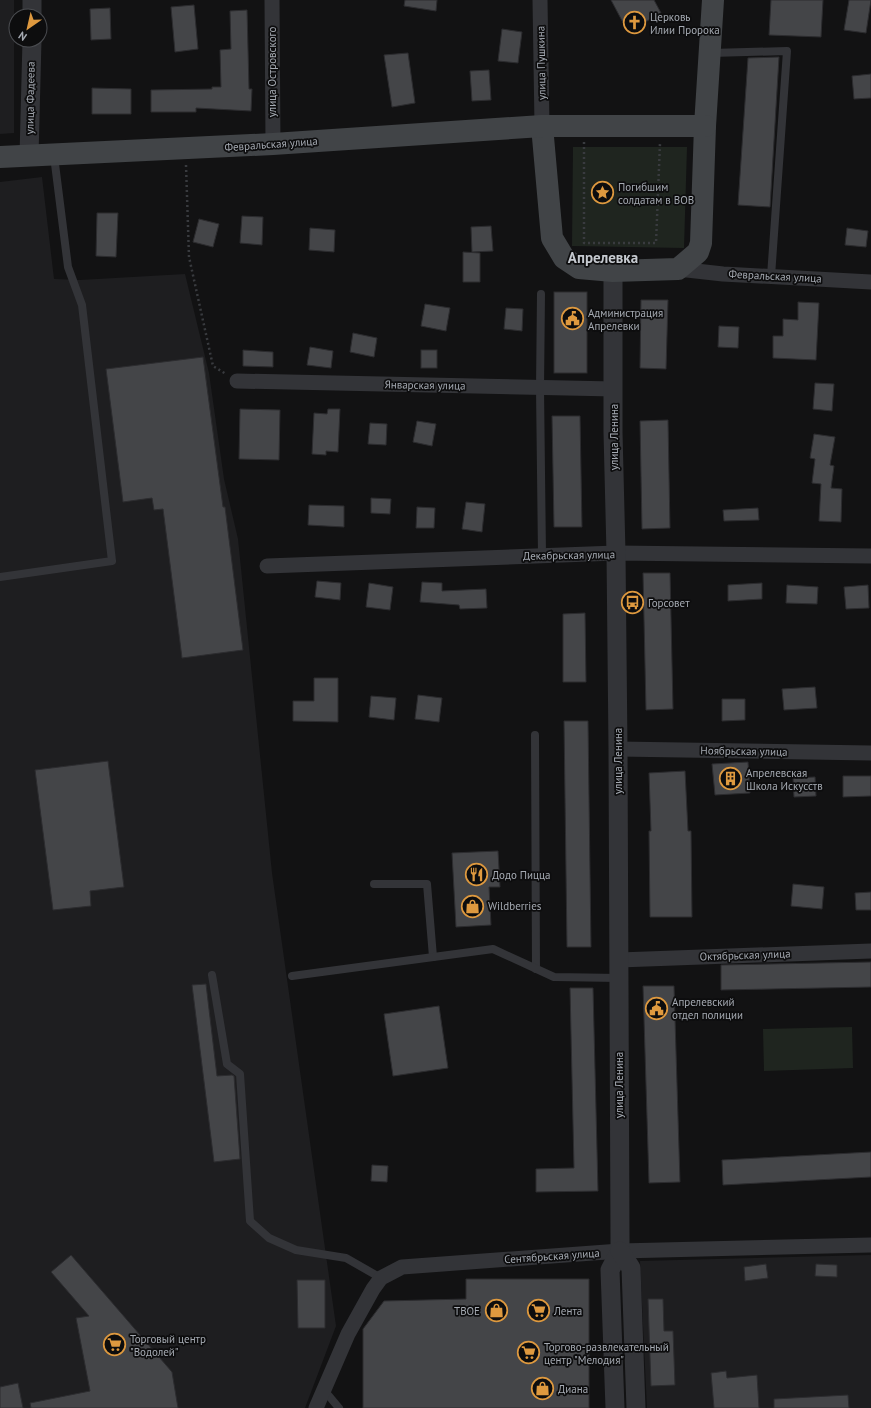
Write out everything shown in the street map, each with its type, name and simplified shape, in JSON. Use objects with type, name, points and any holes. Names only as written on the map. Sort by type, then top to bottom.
[{"type":"main road","points":[[542,126],[552,238],[564,258],[579,268],[613,271],[678,269],[698,252],[701,243],[705,126],[713,0]]},
{"type":"main road","name":"Февральская улица","points":[[0,157],[273,144],[542,126],[705,126]]},
{"type":"street","name":"улица Островского","points":[[272,0],[273,144]]},
{"type":"street","name":"улица Пушкина","points":[[540,0],[542,126]]},
{"type":"street","name":"улица Фадеева","points":[[29,156],[32,48]]},
{"type":"street","name":"Февральская улица","points":[[678,269],[723,274],[871,282]]},
{"type":"street","name":"улица Ленина","points":[[613,271],[613,432],[618,749],[620,1251],[610,1270],[615,1408]]},
{"type":"street","name":"Январская улица","points":[[237,381],[614,389]]},
{"type":"street","name":"Декабрьская улица","points":[[267,566],[616,553],[871,556]]},
{"type":"street","name":"Ноябрьская улица","points":[[618,749],[871,753]]},
{"type":"street","name":"Октябрьская улица","points":[[619,969],[871,950]]},
{"type":"street","name":"Сентябрьская улица","points":[[316,1408],[348,1334],[372,1289],[381,1278],[402,1267],[620,1251],[871,1245]]},
{"type":"street","points":[[620,1251],[631,1268],[636,1408]]},
{"type":"lane","points":[[710,53],[787,51],[771,276]]},
{"type":"lane","points":[[0,577],[112,561],[82,305],[68,267],[54,155]]},
{"type":"lane","points":[[541,294],[540,388],[542,555]]},
{"type":"lane","points":[[535,735],[536,969]]},
{"type":"lane","points":[[374,884],[427,884],[433,957]]},
{"type":"lane","points":[[292,976],[493,949],[554,977],[619,969]]},
{"type":"lane","points":[[212,975],[227,1064],[240,1074],[250,1220],[269,1238],[296,1250],[346,1258],[381,1278]]},
{"type":"lane","points":[[324,1390],[339,1408]]},
{"type":"path","points":[[584,138],[584,243],[656,243],[660,137]]},
{"type":"path","points":[[186,162],[189,256],[213,366],[237,381]]},
{"type":"shaded area","points":[[0,0],[14,0],[14,8],[8,8],[8,48],[14,48],[14,133],[0,134]]},
{"type":"shaded area","points":[[573,147],[687,147],[684,248],[572,246]]},
{"type":"shaded area","points":[[42,177],[54,279],[80,280],[185,274],[209,373],[224,479],[238,539],[272,873],[336,1326],[305,1408],[0,1408],[0,182]]},
{"type":"shaded area","points":[[852,1027],[853,1068],[764,1071],[763,1029]]},
{"type":"shaded area","points":[[871,1255],[871,1408],[647,1408],[640,1261]]},
{"type":"building","points":[[405,0],[437,0],[436,11],[404,6]]},
{"type":"building","name":"Церковь Илии Пророка","points":[[611,0],[654,0],[661,13],[628,32]]},
{"type":"building","points":[[771,0],[823,0],[821,37],[769,35]]},
{"type":"building","points":[[849,0],[871,0],[866,33],[844,30]]},
{"type":"building","points":[[194,5],[198,49],[175,52],[171,7]]},
{"type":"building","points":[[110,8],[111,39],[91,40],[90,9]]},
{"type":"building","points":[[247,10],[249,89],[252,89],[251,111],[196,108],[196,112],[151,112],[151,90],[212,89],[212,87],[221,87],[220,50],[231,49],[230,11]]},
{"type":"building","points":[[502,29],[522,32],[518,63],[498,61]]},
{"type":"building","points":[[408,53],[415,103],[392,107],[384,55]]},
{"type":"building","points":[[779,57],[770,207],[738,205],[748,58]]},
{"type":"building","points":[[489,70],[491,100],[472,101],[470,71]]},
{"type":"building","points":[[871,74],[871,98],[854,99],[852,76]]},
{"type":"building","points":[[92,88],[131,89],[131,114],[92,114]]},
{"type":"building","points":[[97,213],[118,213],[116,257],[96,256]]},
{"type":"building","points":[[242,216],[263,217],[262,245],[240,243]]},
{"type":"building","points":[[199,219],[219,224],[213,247],[193,242]]},
{"type":"building","points":[[491,226],[493,251],[472,252],[471,227]]},
{"type":"building","points":[[310,228],[335,230],[334,252],[309,250]]},
{"type":"building","points":[[847,228],[868,231],[866,247],[845,245]]},
{"type":"building","points":[[463,252],[480,253],[480,282],[463,282]]},
{"type":"building","points":[[554,292],[587,292],[587,373],[554,373]]},
{"type":"building","points":[[641,300],[668,300],[666,369],[640,368]]},
{"type":"building","points":[[798,302],[819,303],[816,360],[773,358],[773,336],[783,336],[783,319],[798,320]]},
{"type":"building","points":[[425,304],[450,308],[446,331],[421,326]]},
{"type":"building","points":[[506,308],[523,309],[522,331],[504,329]]},
{"type":"building","points":[[719,326],[739,327],[738,348],[718,347]]},
{"type":"building","points":[[353,333],[377,338],[374,357],[350,352]]},
{"type":"building","points":[[310,347],[333,351],[331,368],[307,365]]},
{"type":"building","points":[[243,350],[273,352],[273,367],[243,366]]},
{"type":"building","points":[[421,350],[437,350],[437,368],[421,368]]},
{"type":"building","points":[[203,357],[223,507],[225,507],[243,650],[182,658],[163,509],[154,510],[152,498],[123,502],[106,369]]},
{"type":"building","points":[[815,383],[834,384],[832,411],[813,409]]},
{"type":"building","points":[[240,409],[280,410],[279,460],[239,459]]},
{"type":"building","points":[[328,409],[340,409],[338,452],[326,451],[326,455],[312,454],[314,413],[327,414]]},
{"type":"building","points":[[552,416],[580,416],[582,527],[554,527]]},
{"type":"building","points":[[668,420],[670,528],[642,529],[640,421]]},
{"type":"building","points":[[417,421],[436,424],[432,446],[413,442]]},
{"type":"building","points":[[370,423],[387,424],[386,445],[368,444]]},
{"type":"building","points":[[814,434],[835,437],[830,465],[834,466],[831,488],[842,489],[841,522],[819,521],[821,484],[812,483],[815,459],[810,458]]},
{"type":"building","points":[[371,498],[391,499],[390,514],[371,513]]},
{"type":"building","points":[[466,502],[485,504],[482,532],[462,529]]},
{"type":"building","points":[[309,505],[344,506],[344,527],[308,525]]},
{"type":"building","points":[[417,507],[435,508],[434,528],[416,528]]},
{"type":"building","points":[[758,508],[759,520],[724,521],[723,510]]},
{"type":"building","points":[[643,573],[670,573],[673,709],[646,710]]},
{"type":"building","points":[[317,581],[341,583],[340,600],[315,597]]},
{"type":"building","points":[[422,582],[442,583],[442,591],[486,589],[487,608],[460,609],[459,605],[420,602]]},
{"type":"building","points":[[369,583],[393,587],[390,610],[366,607]]},
{"type":"building","points":[[762,583],[762,599],[728,601],[728,585]]},
{"type":"building","points":[[787,585],[818,587],[817,604],[786,603]]},
{"type":"building","points":[[868,585],[869,608],[846,609],[844,587]]},
{"type":"building","points":[[585,613],[586,682],[563,682],[563,614]]},
{"type":"building","points":[[314,678],[338,678],[338,722],[293,721],[293,701],[314,701]]},
{"type":"building","points":[[815,687],[817,708],[784,710],[782,689]]},
{"type":"building","points":[[418,695],[442,698],[439,722],[415,719]]},
{"type":"building","points":[[371,696],[396,698],[394,720],[369,717]]},
{"type":"building","points":[[722,699],[745,699],[745,720],[722,721]]},
{"type":"building","points":[[564,721],[588,721],[591,947],[567,947]]},
{"type":"building","points":[[108,761],[124,887],[90,891],[91,906],[53,910],[35,770]]},
{"type":"building","name":"Апрелевская Школа Искусств","points":[[748,762],[750,793],[715,795],[712,764]]},
{"type":"building","points":[[685,771],[688,831],[691,831],[692,917],[650,917],[649,831],[651,831],[649,773]]},
{"type":"building","points":[[843,776],[871,776],[871,796],[843,797]]},
{"type":"building","points":[[815,777],[816,796],[794,797],[793,778]]},
{"type":"building","name":"Wildberries","points":[[498,851],[500,887],[489,887],[491,925],[456,927],[452,853]]},
{"type":"building","points":[[793,884],[824,887],[822,909],[791,906]]},
{"type":"building","points":[[871,892],[871,910],[856,910],[855,893]]},
{"type":"building","points":[[871,962],[871,987],[721,990],[721,965]]},
{"type":"building","points":[[206,984],[217,1076],[234,1076],[240,1159],[214,1162],[192,985]]},
{"type":"building","points":[[643,986],[674,986],[680,1182],[649,1183]]},
{"type":"building","points":[[570,988],[593,988],[598,1191],[536,1192],[536,1169],[574,1168]]},
{"type":"building","points":[[439,1006],[448,1068],[393,1076],[384,1014]]},
{"type":"building","points":[[871,1152],[871,1177],[723,1185],[722,1160]]},
{"type":"building","points":[[372,1165],[388,1166],[387,1182],[371,1181]]},
{"type":"building","name":"Торговый центр \"Водолей\"","points":[[71,1255],[172,1372],[178,1408],[31,1408],[30,1403],[90,1391],[76,1318],[89,1316],[51,1272]]},
{"type":"building","points":[[766,1264],[768,1278],[745,1281],[744,1267]]},
{"type":"building","points":[[816,1264],[837,1265],[837,1277],[815,1276]]},
{"type":"building","points":[[466,1279],[589,1279],[589,1408],[363,1408],[363,1329],[384,1301],[466,1299]]},
{"type":"building","points":[[297,1280],[325,1280],[325,1328],[298,1328]]},
{"type":"building","points":[[648,1299],[663,1299],[664,1331],[673,1331],[675,1385],[651,1386]]},
{"type":"building","points":[[726,1371],[727,1378],[757,1375],[759,1408],[714,1408],[711,1373]]},
{"type":"building","points":[[18,1383],[23,1408],[0,1408],[0,1387]]},
{"type":"building","points":[[848,1395],[849,1408],[774,1408],[774,1399]]},
{"type":"place","name":"Церковь Илии Пророка","points":[[634,23]]},
{"type":"place","name":"Погибшим солдатам в ВОВ","points":[[602,193]]},
{"type":"place","name":"Администрация Апрелевки","points":[[573,319]]},
{"type":"place","name":"Горсовет","points":[[632,603]]},
{"type":"place","name":"Апрелевская Школа Искусств","points":[[731,779]]},
{"type":"place","name":"Додо Пицца","points":[[476,875]]},
{"type":"place","name":"Wildberries","points":[[473,906]]},
{"type":"place","name":"Апрелевский отдел полиции","points":[[657,1008]]},
{"type":"place","name":"ТВОЕ","points":[[496,1311]]},
{"type":"place","name":"Лента","points":[[538,1311]]},
{"type":"place","name":"Торговый центр \"Водолей\"","points":[[115,1345]]},
{"type":"place","name":"Торгово-развлекательный центр \"Мелодия\"","points":[[528,1353]]},
{"type":"place","name":"Диана","points":[[542,1389]]},
{"type":"district","name":"Апрелевка","points":[[603,258]]}]
